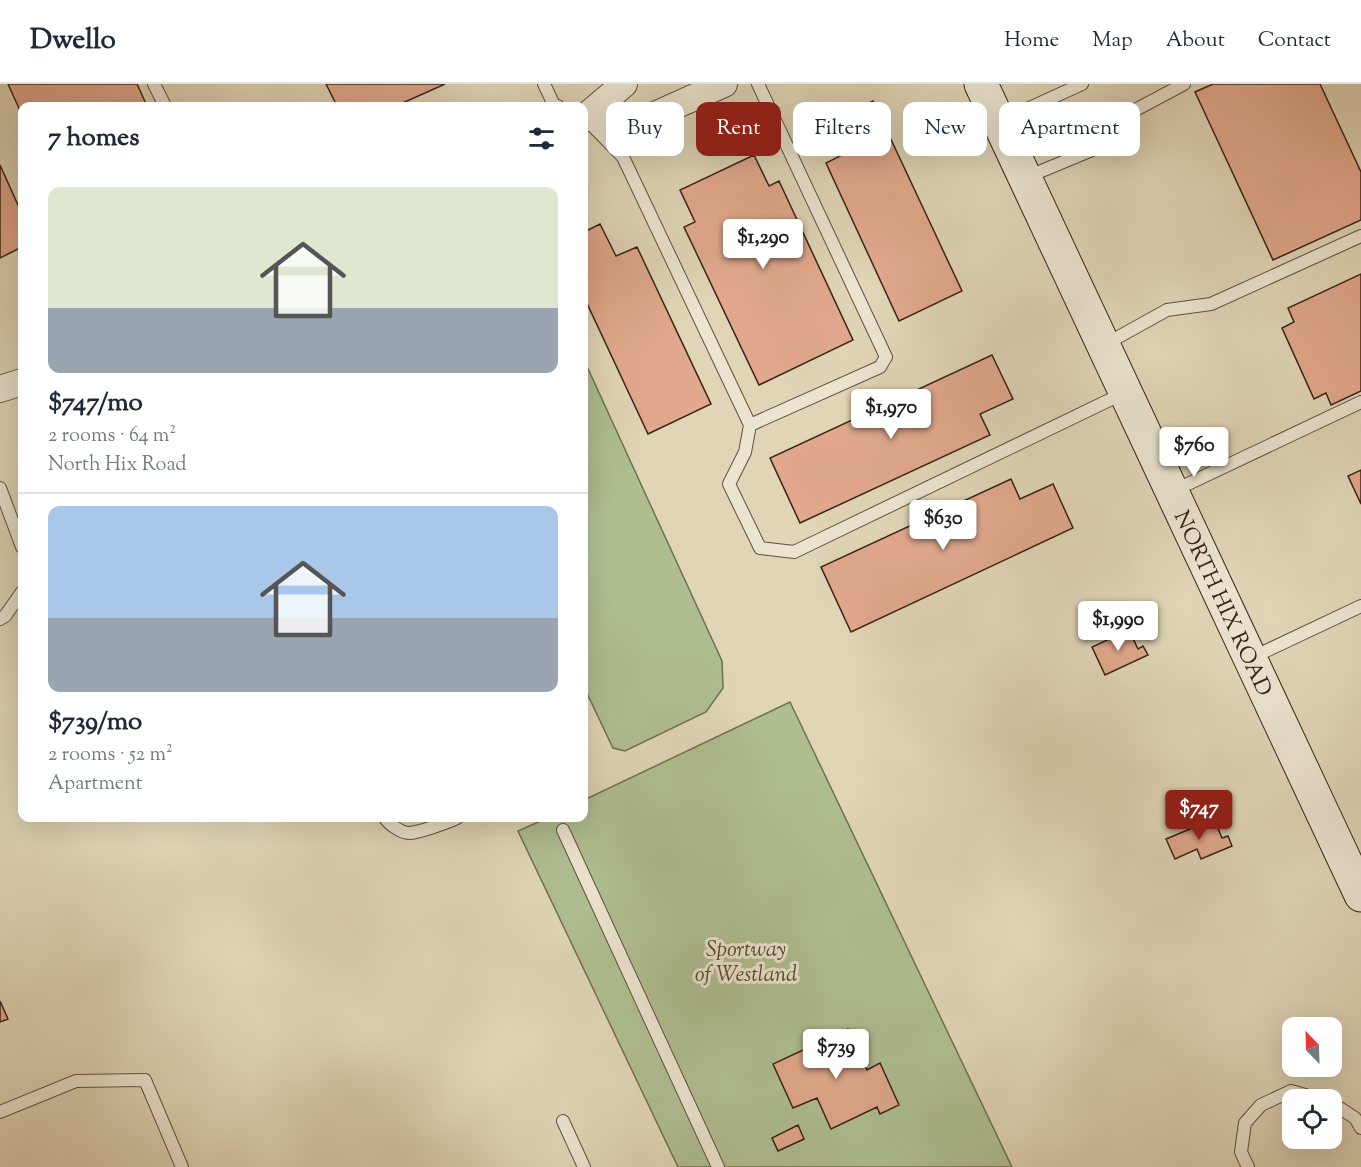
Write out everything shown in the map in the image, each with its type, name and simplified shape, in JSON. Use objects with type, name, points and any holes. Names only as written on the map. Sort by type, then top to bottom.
[{"type":"street","points":[[588,115],[624,84]]},
{"type":"street","points":[[588,118],[648,118],[724,84]]},
{"type":"street","name":"NORTH HIX ROAD","points":[[981,84],[1361,893]]},
{"type":"street","points":[[0,389],[18,383]]},
{"type":"lane","points":[[154,84],[163,102]]},
{"type":"lane","points":[[544,84],[553,102]]},
{"type":"lane","points":[[750,425],[880,367],[886,357],[758,84]]},
{"type":"lane","points":[[998,122],[1082,84]]},
{"type":"lane","points":[[1025,178],[1092,150],[1124,116],[1184,84]]},
{"type":"lane","points":[[588,122],[623,157],[750,425],[745,452],[729,484],[760,548],[794,552],[1125,392]]},
{"type":"lane","points":[[1103,345],[1167,310],[1211,304],[1361,236]]},
{"type":"lane","points":[[1172,491],[1361,402]]},
{"type":"lane","points":[[0,488],[18,536]]},
{"type":"lane","points":[[0,618],[5,616],[18,598]]},
{"type":"lane","points":[[1250,658],[1361,606]]},
{"type":"lane","points":[[388,822],[409,833],[448,822]]},
{"type":"lane","points":[[562,830],[718,1167]]},
{"type":"lane","points":[[0,1112],[76,1081],[145,1080],[182,1167]]},
{"type":"lane","points":[[1248,1167],[1241,1152],[1245,1123],[1261,1106],[1282,1096]]},
{"type":"lane","points":[[1342,1110],[1355,1118],[1361,1128]]},
{"type":"lane","points":[[562,1121],[584,1167]]},
{"type":"green space","points":[[588,369],[722,661],[723,688],[706,712],[625,751],[613,748],[588,695]]},
{"type":"green space","name":"Sportway of Westland","points":[[790,702],[1012,1167],[678,1167],[518,831],[538,822],[588,822],[588,798]]},
{"type":"building","points":[[8,84],[137,84],[145,102],[18,102],[18,106]]},
{"type":"building","points":[[326,84],[445,84],[405,102],[335,102]]},
{"type":"building","points":[[1213,84],[1320,84],[1361,172],[1361,220],[1273,260],[1195,92]]},
{"type":"building","points":[[891,139],[962,291],[899,321],[826,163],[840,156],[891,156]]},
{"type":"building","points":[[754,156],[769,186],[779,181],[853,340],[759,385],[684,227],[695,222],[680,190]]},
{"type":"building","points":[[0,165],[18,205],[18,249],[0,258]]},
{"type":"building","points":[[600,224],[616,256],[637,247],[711,404],[648,434],[588,306],[588,230]]},
{"type":"building","points":[[1361,274],[1361,391],[1331,405],[1326,393],[1314,399],[1282,328],[1294,322],[1288,308]]},
{"type":"building","points":[[992,355],[1013,399],[980,414],[990,435],[800,523],[770,458]]},
{"type":"building","points":[[1361,470],[1361,504],[1348,476]]},
{"type":"building","points":[[1011,479],[1020,499],[1053,484],[1073,528],[851,632],[821,567]]},
{"type":"building","points":[[1129,630],[1138,649],[1143,646],[1148,655],[1105,675],[1092,647]]},
{"type":"building","points":[[1214,819],[1222,838],[1228,836],[1232,846],[1201,859],[1197,849],[1175,859],[1166,839]]},
{"type":"building","points":[[0,1001],[8,1019],[0,1022]]},
{"type":"building","points":[[848,1029],[867,1070],[880,1063],[899,1105],[880,1114],[877,1107],[831,1129],[817,1098],[793,1108],[773,1064]]},
{"type":"building","points":[[798,1125],[804,1139],[778,1151],[772,1138]]}]
